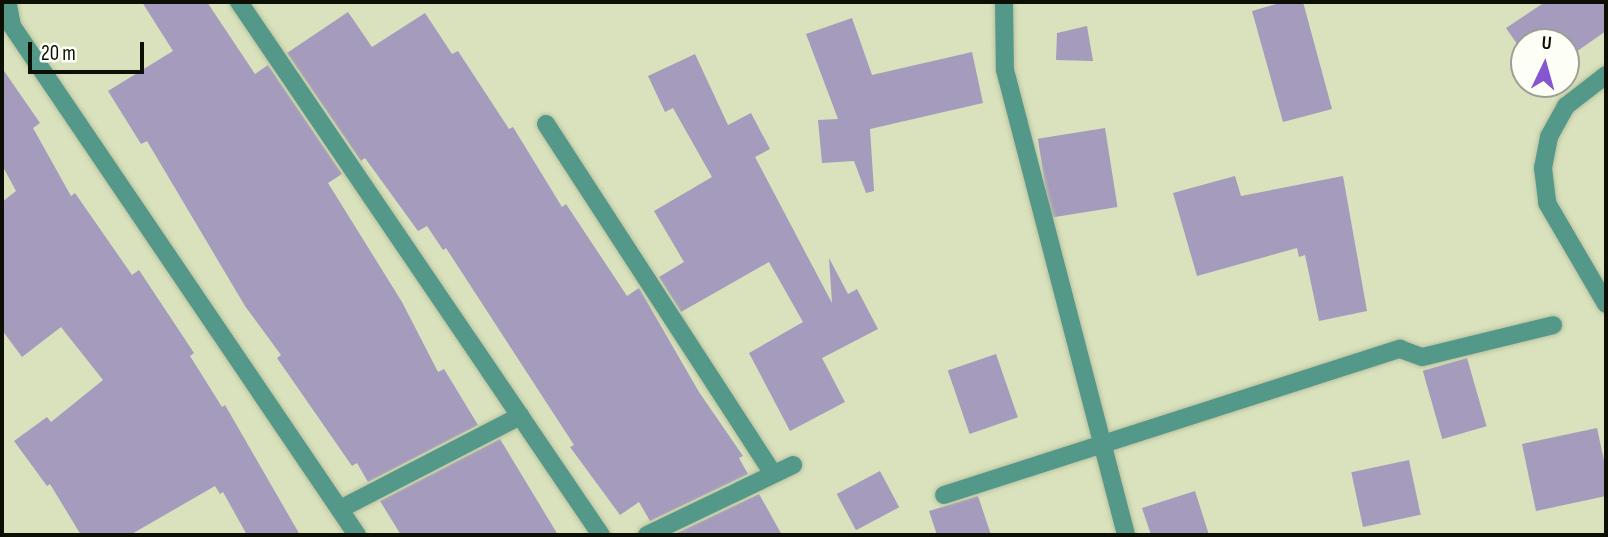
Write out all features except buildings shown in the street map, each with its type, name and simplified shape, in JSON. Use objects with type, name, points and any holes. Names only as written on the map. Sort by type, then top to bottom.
[{"type":"street","points":[[239,2],[600,535]]},
{"type":"street","points":[[1004,2],[1005,71],[1126,535]]},
{"type":"street","points":[[8,5],[12,26],[357,535]]},
{"type":"street","points":[[1606,75],[1566,106],[1549,136],[1543,169],[1546,202],[1606,304]]},
{"type":"street","points":[[546,124],[773,474]]},
{"type":"street","points":[[944,495],[1401,349],[1422,357],[1552,325]]},
{"type":"street","points":[[340,509],[520,416]]},
{"type":"street","points":[[647,535],[793,465]]}]
